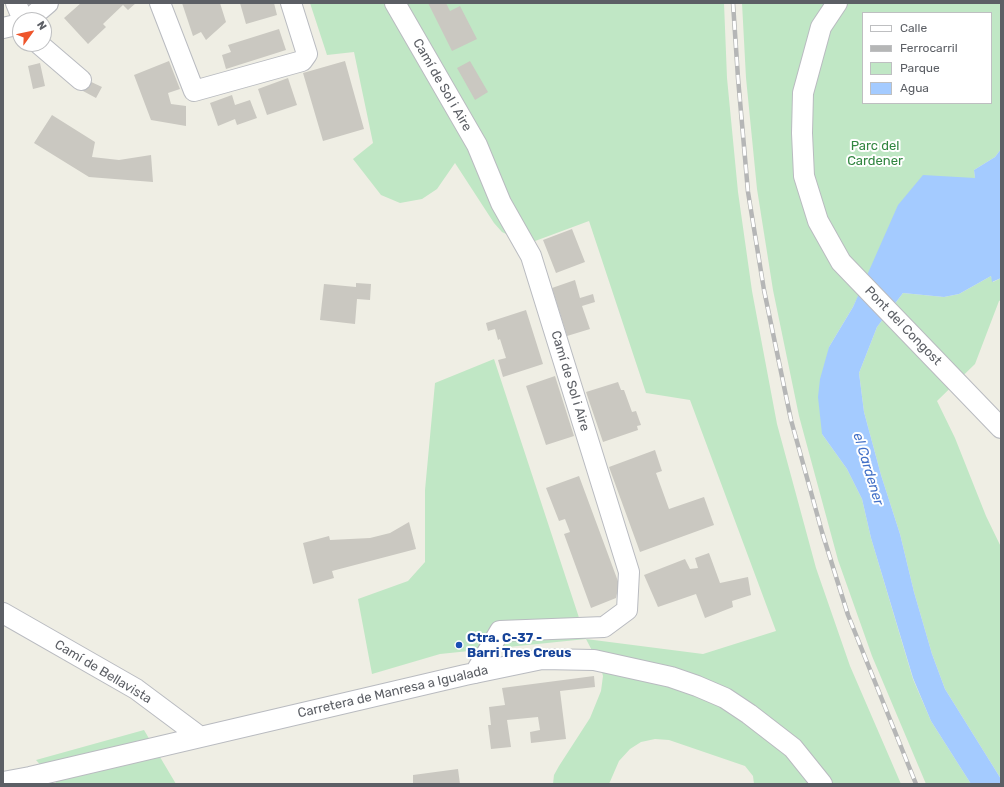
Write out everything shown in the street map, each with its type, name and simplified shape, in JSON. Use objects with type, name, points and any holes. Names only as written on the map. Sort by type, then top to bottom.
[{"type":"street","points":[[37,12],[48,3]]},
{"type":"street","points":[[160,3],[194,91],[302,61],[307,54],[291,3]]},
{"type":"street","name":"Camí de Sol i Aire","points":[[394,3],[477,145],[501,203],[531,256],[629,572],[627,610],[604,627],[500,631],[475,673]]},
{"type":"street","name":"Pont del Congost","points":[[837,3],[821,27],[803,93],[802,133],[804,176],[816,213],[841,262],[1001,428]]},
{"type":"street","points":[[48,52],[81,80]]},
{"type":"street","name":"Camí de Bellavista","points":[[3,613],[136,690],[199,736]]},
{"type":"street","name":"Carretera de Manresa a Igualada","points":[[3,782],[30,781],[199,736],[542,659],[594,660],[671,677],[725,698],[749,714],[793,748],[822,784]]},
{"type":"green space","points":[[310,3],[724,3],[727,78],[738,192],[752,291],[777,424],[816,568],[850,666],[901,784],[754,784],[753,776],[745,766],[669,740],[655,739],[641,742],[630,749],[619,761],[609,784],[553,784],[554,775],[590,718],[601,691],[603,676],[601,668],[586,639],[703,654],[776,631],[690,400],[646,393],[589,221],[527,244],[502,232],[494,223],[455,163],[437,189],[422,199],[400,203],[381,195],[353,159],[373,143],[354,52],[327,55]]},
{"type":"green space","name":"Parc del Cardener","points":[[742,3],[1001,3],[1001,149],[995,157],[974,170],[975,178],[961,179],[874,263],[853,307],[829,347],[822,434],[847,469],[862,499],[871,538],[913,679],[931,721],[971,784],[926,784],[872,656],[838,560],[799,416],[773,290],[757,189],[746,78]]},
{"type":"green space","points":[[991,276],[993,282],[1001,278],[1001,300],[999,301],[975,364],[937,401],[955,438],[986,516],[1001,547],[1001,779],[945,689],[932,654],[914,592],[900,534],[881,475],[864,412],[859,373],[877,327],[903,293],[944,297],[959,294]]},
{"type":"green space","points":[[494,359],[586,639],[440,654],[372,674],[358,599],[408,581],[425,562],[425,490],[435,383]]},
{"type":"green space","points":[[144,730],[176,784],[57,784],[36,760]]},
{"type":"water","name":"el Cardener","points":[[1001,149],[1001,278],[992,282],[991,276],[959,294],[944,297],[903,293],[877,327],[859,373],[864,412],[881,475],[900,534],[914,592],[932,654],[945,689],[1001,779],[1001,784],[971,784],[931,721],[913,678],[871,538],[862,499],[847,469],[822,434],[818,397],[820,379],[829,347],[853,307],[898,205],[923,175],[975,178],[974,170],[995,157]]},
{"type":"building","points":[[81,3],[136,3],[128,10],[123,5],[103,24],[106,27],[88,44],[64,18]]},
{"type":"building","points":[[182,3],[220,3],[226,22],[206,40],[201,32],[193,36]]},
{"type":"building","points":[[240,3],[274,3],[277,15],[246,24]]},
{"type":"building","points":[[428,3],[446,3],[450,11],[460,6],[477,39],[452,51]]},
{"type":"building","points":[[279,29],[286,50],[226,69],[222,55],[231,52],[228,45]]},
{"type":"building","points":[[169,61],[180,89],[168,93],[171,104],[186,106],[186,126],[151,120],[134,75]]},
{"type":"building","points":[[345,61],[364,129],[323,141],[303,73]]},
{"type":"building","points":[[470,61],[488,92],[475,100],[457,68]]},
{"type":"building","points":[[40,63],[45,86],[33,89],[28,66]]},
{"type":"building","points":[[288,78],[297,105],[267,115],[258,89]]},
{"type":"building","points":[[87,80],[102,87],[96,98],[83,91]]},
{"type":"building","points":[[232,95],[235,105],[250,100],[257,118],[237,125],[235,119],[218,126],[210,103]]},
{"type":"building","points":[[52,115],[95,142],[92,157],[119,160],[151,155],[153,182],[89,177],[34,143]]},
{"type":"building","points":[[572,229],[585,262],[556,273],[543,240]]},
{"type":"building","points":[[575,280],[580,298],[593,294],[595,302],[582,306],[590,329],[567,336],[552,288]]},
{"type":"building","points":[[356,283],[371,284],[370,300],[357,299],[355,324],[320,320],[324,284],[356,287]]},
{"type":"building","points":[[526,310],[543,364],[503,377],[498,360],[506,358],[495,329],[488,331],[486,323]]},
{"type":"building","points":[[555,376],[574,436],[546,445],[526,386]]},
{"type":"building","points":[[618,382],[621,390],[624,390],[632,412],[636,411],[641,425],[637,426],[638,430],[603,442],[586,392]]},
{"type":"building","points":[[655,450],[662,471],[656,473],[669,509],[704,497],[714,525],[640,552],[609,467]]},
{"type":"building","points":[[579,476],[619,584],[616,598],[591,608],[564,534],[570,532],[565,519],[559,521],[546,488]]},
{"type":"building","points":[[409,522],[416,549],[332,571],[334,578],[313,584],[303,543],[329,536],[330,540],[370,538],[390,533]]},
{"type":"building","points":[[709,553],[720,583],[748,577],[751,595],[732,601],[733,607],[705,618],[696,594],[658,607],[644,575],[685,559],[690,569],[698,568],[695,558]]},
{"type":"building","points":[[594,676],[595,687],[560,691],[566,739],[531,743],[530,732],[540,730],[538,717],[507,720],[511,747],[491,749],[488,725],[491,725],[489,707],[505,705],[502,688]]},
{"type":"building","points":[[458,769],[460,784],[413,784],[413,775]]},
{"type":"railway","points":[[733,3],[748,192],[764,290],[791,420],[822,532],[848,615],[916,784]]},
{"type":"place","name":"Ctra. C-37 - Barri Tres Creus","points":[[459,645]]}]
